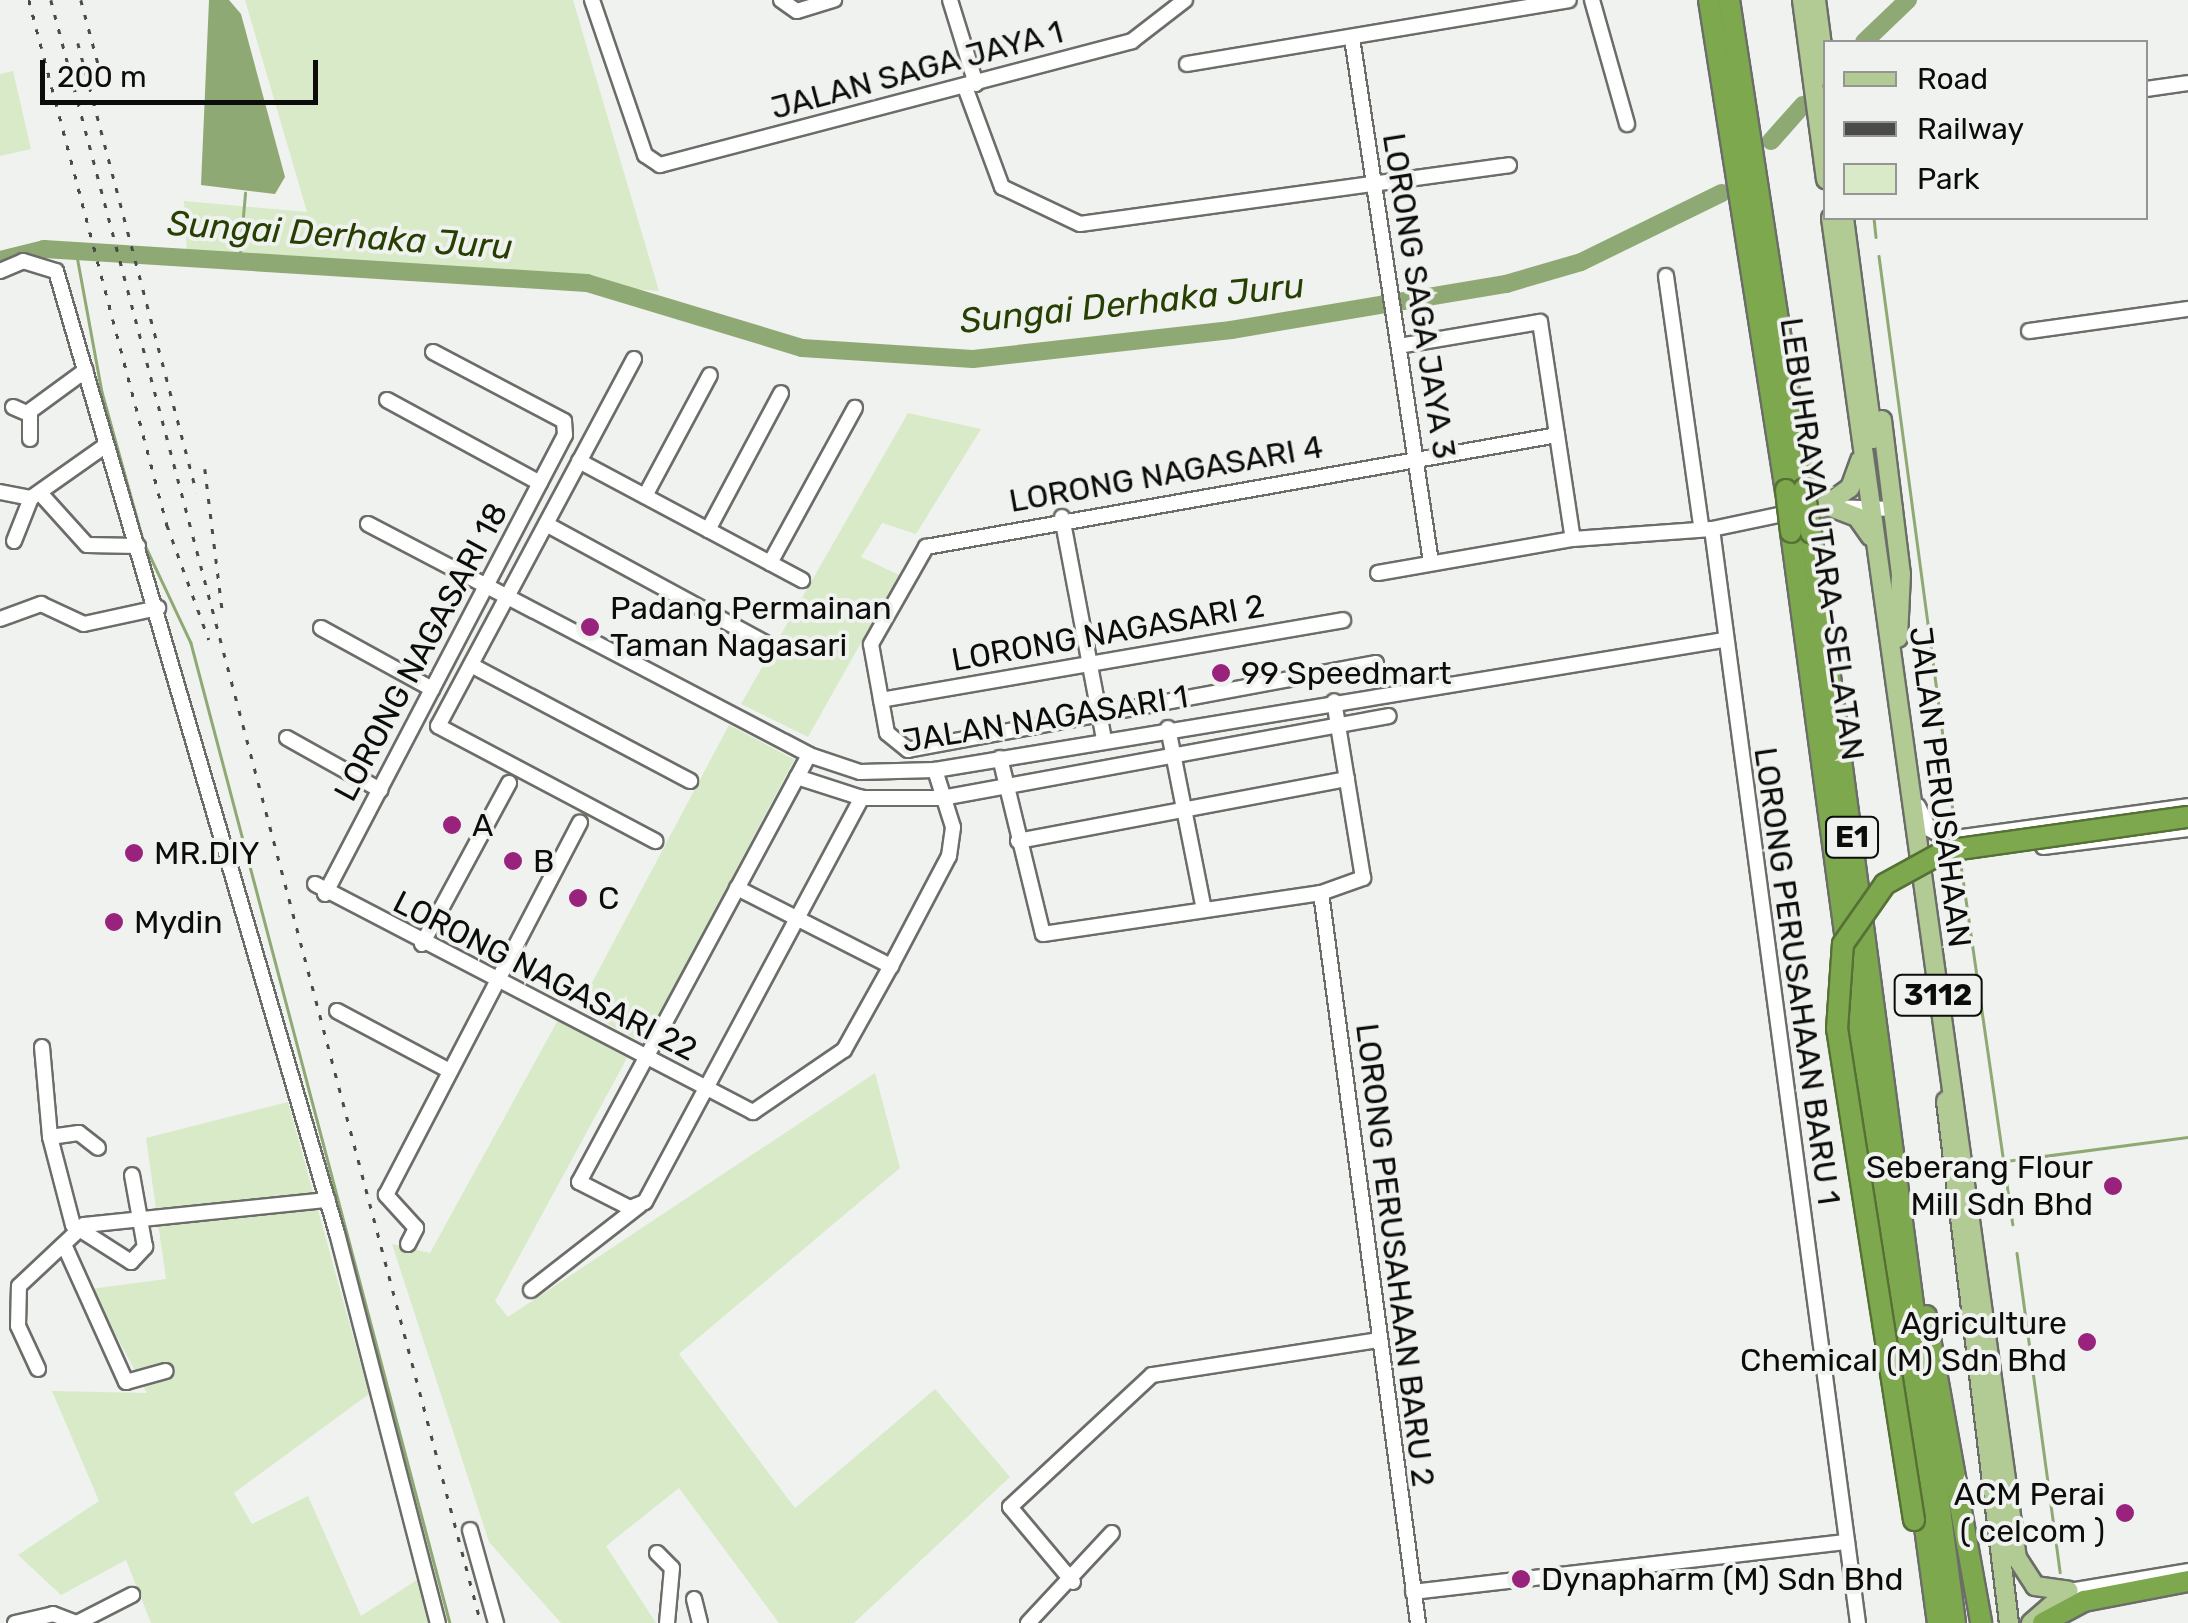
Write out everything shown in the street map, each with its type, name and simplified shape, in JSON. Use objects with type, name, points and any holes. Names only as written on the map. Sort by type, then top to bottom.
[{"type":"highway","name":"LEBUHRAYA UTARA–SELATAN","points":[[1709,0],[1795,490]]},
{"type":"highway","name":"LEBUHRAYA UTARA–SELATAN","points":[[1729,0],[1955,1623]]},
{"type":"highway","name":"LEBUHRAYA UTARA–SELATAN","points":[[1801,532],[1938,1623]]},
{"type":"highway","points":[[1929,1556],[1914,1520],[1834,1005],[1843,944],[1879,889],[1945,852],[2188,817]]},
{"type":"highway","points":[[1899,1213],[1916,1260],[1981,1623]]},
{"type":"highway","points":[[2043,1623],[2097,1597],[2188,1581]]},
{"type":"main road","points":[[1802,0],[1823,157]]},
{"type":"main road","points":[[1816,0],[1823,53]]},
{"type":"main road","name":"JALAN PERUSAHAAN","points":[[1831,220],[1862,450],[1882,504],[1887,614]]},
{"type":"main road","points":[[1844,220],[1866,392],[1882,421],[1882,504],[1897,663]]},
{"type":"main road","points":[[1862,450],[1854,482],[1827,507],[1857,517],[1874,542]]},
{"type":"main road","name":"JALAN PERUSAHAAN","points":[[1882,504],[1874,542],[1897,663],[2008,1623]]},
{"type":"main road","name":"JALAN PERUSAHAAN","points":[[1966,1246],[2019,1566],[2035,1586],[2069,1591]]},
{"type":"main road","points":[[2031,1623],[2069,1591]]},
{"type":"street","name":"JALAN SAGA JAYA 1","points":[[592,0],[652,163],[971,86],[1132,41],[1185,0]]},
{"type":"street","points":[[781,0],[797,11],[834,0]]},
{"type":"street","points":[[950,0],[1002,187],[1080,224],[1374,187],[1509,165]]},
{"type":"street","points":[[1187,64],[1568,0]]},
{"type":"street","points":[[1592,0],[1626,124]]},
{"type":"street","name":"LORONG SAGA JAYA 3","points":[[1352,38],[1431,562]]},
{"type":"street","points":[[2148,89],[2188,83]]},
{"type":"street","points":[[0,271],[23,260],[54,264],[158,608],[328,1200],[438,1623]]},
{"type":"street","name":"LORONG PERUSAHAAN BARU 1","points":[[1666,276],[1724,640],[1858,1623]]},
{"type":"street","points":[[2029,331],[2188,308]]},
{"type":"street","points":[[1398,338],[1540,322],[1573,539]]},
{"type":"street","name":"LORONG NAGASARI 18","points":[[320,889],[380,790],[565,435],[564,421],[433,352]]},
{"type":"street","points":[[634,359],[438,726],[655,841]]},
{"type":"street","points":[[29,414],[86,370]]},
{"type":"street","points":[[645,496],[710,375]]},
{"type":"street","points":[[708,530],[781,393]]},
{"type":"street","points":[[387,400],[540,483]]},
{"type":"street","points":[[14,406],[29,414]]},
{"type":"street","points":[[770,563],[856,408]]},
{"type":"street","points":[[29,414],[30,439]]},
{"type":"street","name":"LORONG NAGASARI 4","points":[[881,700],[871,644],[926,547],[1062,517],[1557,435]]},
{"type":"street","points":[[14,541],[36,496],[106,445]]},
{"type":"street","points":[[579,461],[802,580]]},
{"type":"street","points":[[0,492],[36,496],[87,545],[138,546]]},
{"type":"street","points":[[1378,574],[1573,539],[1707,527],[1827,507],[1882,504]]},
{"type":"street","points":[[1062,517],[1104,739]]},
{"type":"street","name":"JALAN NAGASARI 1","points":[[368,524],[809,755],[860,772],[935,770],[1168,728],[1724,640]]},
{"type":"street","points":[[546,524],[767,644]]},
{"type":"street","points":[[0,620],[41,604],[84,624],[158,608]]},
{"type":"street","name":"LORONG NAGASARI 2","points":[[881,700],[1343,620]]},
{"type":"street","points":[[321,628],[432,689]]},
{"type":"street","points":[[881,700],[887,733],[908,750],[1376,663]]},
{"type":"street","points":[[470,665],[690,782]]},
{"type":"street","points":[[1000,758],[1043,934],[1321,894],[1358,883],[1334,701]]},
{"type":"street","name":"JALAN NAGASARI 1","points":[[797,777],[862,798],[942,798],[1389,716]]},
{"type":"street","points":[[1168,728],[1204,909]]},
{"type":"street","points":[[286,738],[380,790]]},
{"type":"street","points":[[640,1206],[579,1182],[809,755]]},
{"type":"street","points":[[736,888],[890,966],[949,856],[953,827],[935,770]]},
{"type":"street","points":[[1018,841],[1347,779]]},
{"type":"street","points":[[422,944],[508,783]]},
{"type":"street","points":[[1912,786],[1929,829],[1948,838],[2188,806]]},
{"type":"street","points":[[531,1290],[640,1206],[706,1091],[862,798]]},
{"type":"street","points":[[408,1244],[416,1228],[386,1195],[580,822]]},
{"type":"street","points":[[1924,905],[1944,862],[2188,829]]},
{"type":"street","name":"LORONG NAGASARI 22","points":[[320,889],[753,1112],[844,1050],[890,966]]},
{"type":"street","name":"LORONG PERUSAHAAN BARU 2","points":[[1321,894],[1377,1340],[1418,1623]]},
{"type":"street","points":[[337,1010],[450,1071]]},
{"type":"street","points":[[42,1048],[50,1138],[77,1232],[140,1262],[141,1217],[132,1176]]},
{"type":"street","points":[[50,1138],[79,1132],[98,1148]]},
{"type":"street","points":[[38,1368],[18,1326],[19,1286],[66,1249],[77,1232],[141,1217],[328,1200]]},
{"type":"street","points":[[66,1249],[126,1382],[166,1371]]},
{"type":"street","points":[[0,1328],[18,1326]]},
{"type":"street","points":[[1073,1582],[1010,1507],[1152,1375],[1377,1340]]},
{"type":"street","points":[[470,1530],[496,1623]]},
{"type":"street","points":[[1028,1623],[1073,1582],[1112,1533]]},
{"type":"street","points":[[1413,1592],[1848,1542]]},
{"type":"street","points":[[657,1554],[672,1568],[667,1623]]},
{"type":"street","points":[[2069,1591],[2188,1571]]},
{"type":"street","points":[[15,1623],[53,1614],[76,1623],[132,1595]]},
{"type":"street","points":[[694,1598],[700,1623]]},
{"type":"green space","points":[[245,0],[573,0],[659,291],[187,254],[184,201],[307,212]]},
{"type":"green space","points":[[13,71],[31,149],[0,156],[0,74]]},
{"type":"green space","points":[[908,413],[981,429],[916,534],[882,523],[861,557],[899,575],[808,737],[741,704]]},
{"type":"green space","points":[[729,725],[794,760],[644,1043],[578,1008]]},
{"type":"green space","points":[[558,1020],[627,1058],[495,1301],[508,1317],[875,1073],[900,1168],[679,1354],[795,1508],[935,1389],[1010,1477],[854,1623],[779,1623],[679,1488],[606,1546],[656,1623],[561,1623],[489,1542],[392,1244],[430,1253]]},
{"type":"green space","points":[[288,1102],[369,1394],[234,1493],[252,1524],[308,1496],[361,1616],[420,1578],[432,1623],[151,1623],[126,1560],[61,1595],[18,1555],[99,1501],[52,1391],[147,1393],[91,1289],[166,1279],[146,1138]]},
{"type":"shaded area","points":[[209,0],[229,0],[241,14],[285,177],[275,194],[201,185]]},
{"type":"waterway","points":[[1866,40],[1908,0]]},
{"type":"waterway","points":[[1771,141],[1803,105]]},
{"type":"waterway","points":[[239,262],[245,193]]},
{"type":"waterway","name":"Sungai Derhaka Juru","points":[[0,260],[44,249],[587,283],[802,348],[973,359],[1231,330],[1506,284],[1581,262],[1722,193]]},
{"type":"waterway","points":[[1874,220],[1876,237]]},
{"type":"waterway","points":[[77,256],[102,392],[144,543],[191,643],[450,1623]]},
{"type":"waterway","points":[[1879,256],[1955,826]]},
{"type":"waterway","points":[[1961,865],[2013,1224]]},
{"type":"waterway","points":[[2006,1161],[2188,1137]]},
{"type":"waterway","points":[[2017,1253],[2060,1572]]},
{"type":"railway","points":[[29,0],[167,525],[209,640]]},
{"type":"railway","points":[[51,0],[481,1623]]},
{"type":"railway","points":[[81,0],[98,63]]},
{"type":"railway","points":[[78,43],[197,493]]},
{"type":"railway","points":[[205,469],[222,608]]},
{"type":"place","name":"Padang Permainan Taman Nagasari","points":[[590,627]]},
{"type":"place","name":"99 Speedmart","points":[[1221,673]]},
{"type":"place","name":"A","points":[[452,825]]},
{"type":"place","name":"MR.DIY","points":[[134,853]]},
{"type":"place","name":"B","points":[[513,861]]},
{"type":"place","name":"C","points":[[578,898]]},
{"type":"place","name":"Mydin","points":[[114,922]]},
{"type":"place","name":"Seberang Flour Mill Sdn Bhd","points":[[2113,1186]]},
{"type":"place","name":"Agriculture Chemical (M) Sdn Bhd","points":[[2087,1342]]},
{"type":"place","name":"ACM Perai ( celcom )","points":[[2125,1513]]},
{"type":"place","name":"Dynapharm (M) Sdn Bhd","points":[[1521,1579]]}]
